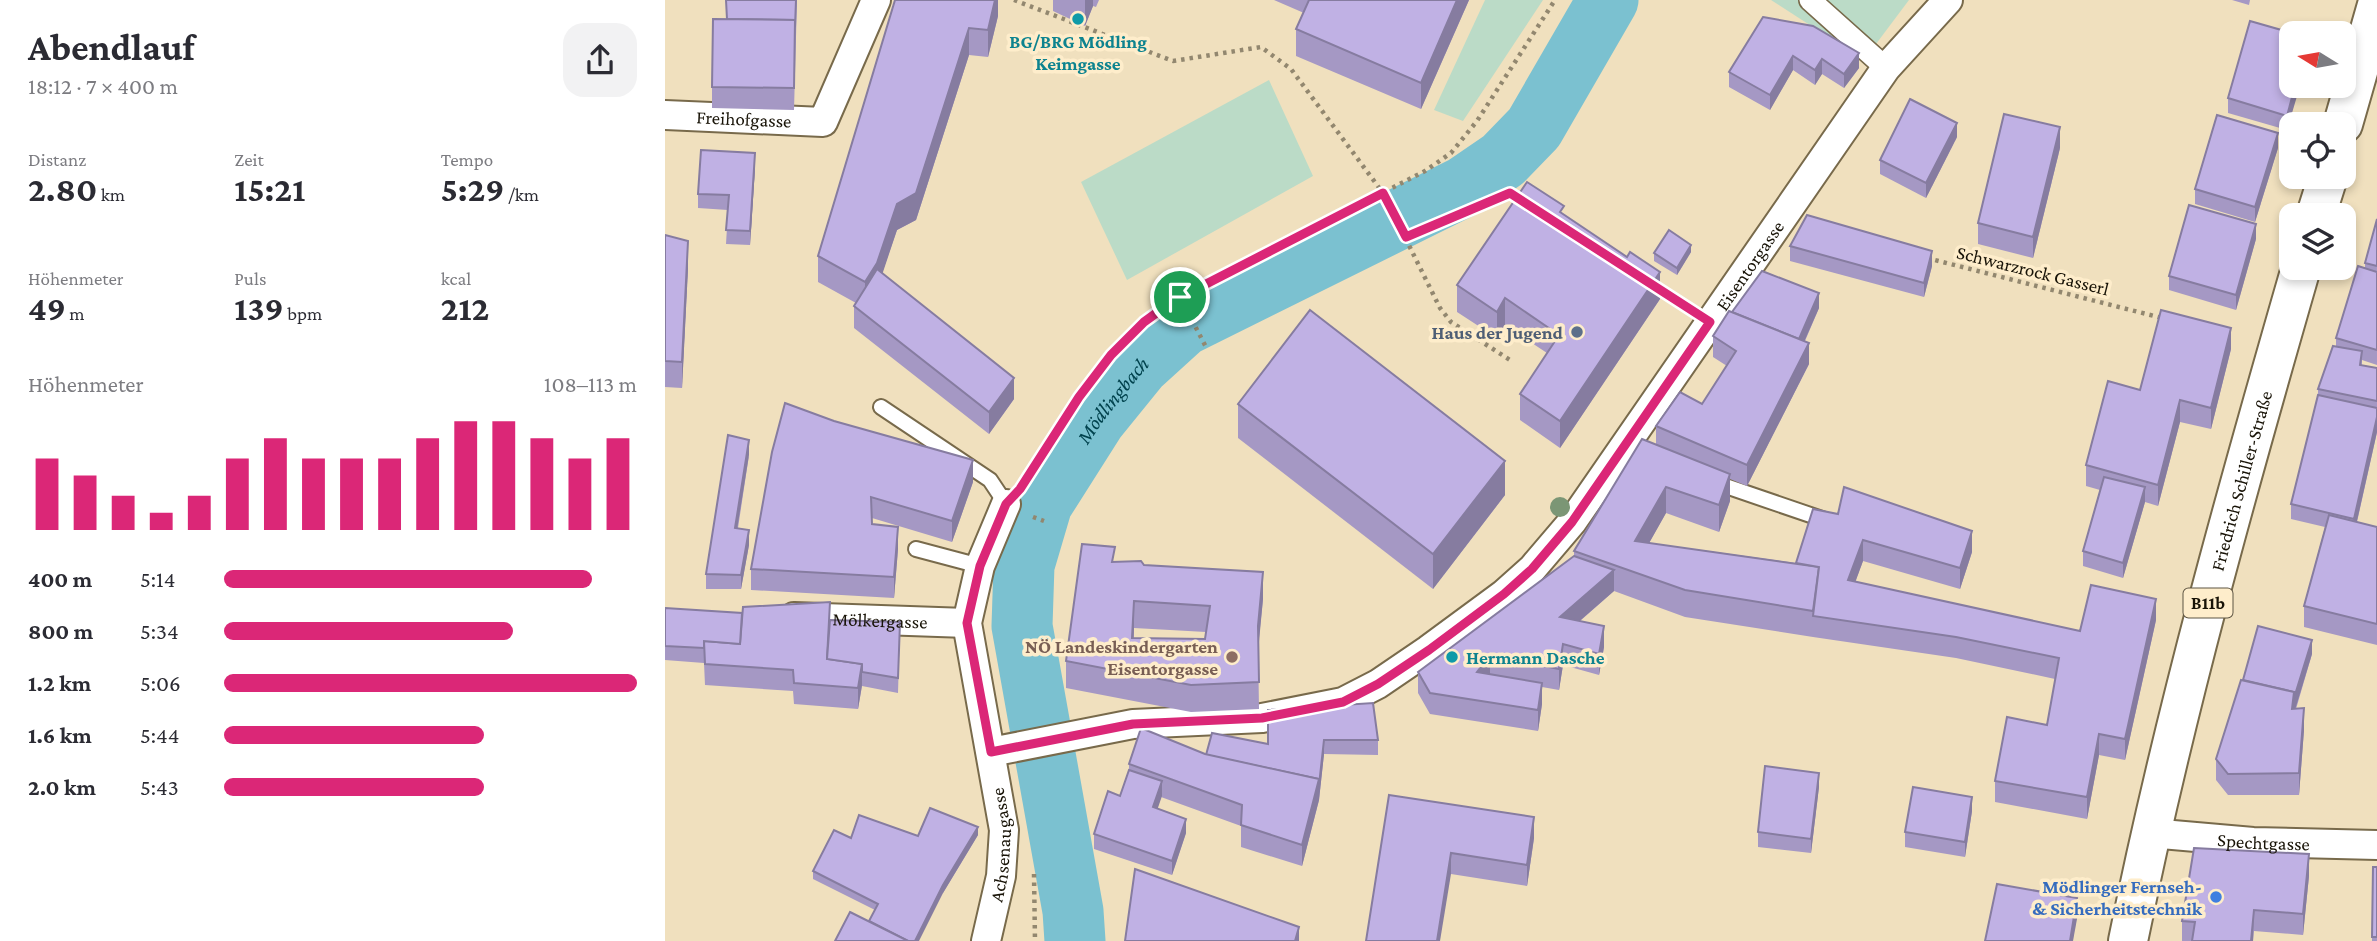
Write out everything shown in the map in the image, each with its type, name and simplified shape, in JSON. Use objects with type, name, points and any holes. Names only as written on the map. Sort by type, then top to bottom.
[{"type":"main road","points":[[2349,112],[2367,78],[2377,5]]},
{"type":"main road","name":"Friedrich Schiller-Straße","points":[[2128,941],[2150,833],[2202,626],[2298,280]]},
{"type":"street","name":"Freihofgasse","points":[[665,115],[824,122],[876,0]]},
{"type":"street","points":[[1810,0],[1887,68]]},
{"type":"street","name":"Eisentorgasse","points":[[991,752],[1133,724],[1262,718],[1343,702],[1378,684],[1429,650],[1504,594],[1532,569],[1629,452],[1710,322],[1887,68],[1948,0]]},
{"type":"street","name":"Achsenaugasse","points":[[986,941],[1001,876],[1004,830],[967,623],[980,566],[1006,504]]},
{"type":"street","name":"Mölkergasse","points":[[775,617],[967,623]]},
{"type":"street","name":"Spechtgasse","points":[[2150,833],[2253,842],[2377,845]]},
{"type":"lane","points":[[881,407],[990,480],[1006,504]]},
{"type":"lane","points":[[1698,476],[1825,520]]},
{"type":"lane","points":[[916,549],[980,566]]},
{"type":"path","points":[[1014,0],[1173,61],[1261,47],[1291,69],[1384,196],[1445,315],[1451,322],[1510,360]]},
{"type":"path","points":[[1006,504],[1020,489],[1079,397],[1111,355],[1144,322],[1180,297],[1384,196],[1451,153],[1477,121],[1555,0]]},
{"type":"path","points":[[1407,238],[1510,193],[1521,200]]},
{"type":"path","name":"Schwarzrock Gasserl","points":[[1917,255],[2174,321]]},
{"type":"path","points":[[1655,286],[1710,322]]},
{"type":"path","points":[[1180,297],[1207,349]]},
{"type":"green space","points":[[1485,0],[1543,0],[1463,121],[1434,110]]},
{"type":"green space","points":[[1771,0],[1909,0],[1864,60]]},
{"type":"green space","points":[[1269,80],[1313,176],[1127,280],[1081,182]]},
{"type":"building","points":[[726,0],[796,0],[795,27],[795,20],[727,19]]},
{"type":"building","points":[[895,0],[995,0],[988,30],[969,28],[916,193],[897,204],[877,263],[865,282],[818,256]]},
{"type":"building","points":[[1309,0],[1457,0],[1421,83],[1296,29]]},
{"type":"building","points":[[1763,17],[1813,26],[1859,53],[1844,74],[1822,59],[1815,70],[1793,56],[1770,95],[1729,72]]},
{"type":"building","points":[[713,19],[795,20],[794,88],[712,87]]},
{"type":"building","points":[[2250,21],[2279,29],[2279,98],[2292,98],[2288,112],[2279,114],[2228,98]]},
{"type":"building","points":[[1910,99],[1957,123],[1926,183],[1880,160]]},
{"type":"building","points":[[2004,114],[2060,127],[2033,237],[1978,223]]},
{"type":"building","points":[[2217,115],[2278,133],[2255,207],[2195,189]]},
{"type":"building","points":[[701,150],[755,153],[750,231],[726,230],[729,195],[698,194]]},
{"type":"building","name":"Haus der Jugend","points":[[1527,182],[1564,206],[1560,212],[1627,257],[1630,252],[1660,272],[1560,421],[1520,394],[1559,335],[1505,298],[1497,312],[1457,285]]},
{"type":"building","points":[[2189,205],[2256,224],[2236,295],[2169,276]]},
{"type":"building","points":[[1807,215],[1932,251],[1924,283],[1790,246]]},
{"type":"building","points":[[2377,219],[2377,266],[2365,263]]},
{"type":"building","points":[[1669,230],[1691,245],[1677,268],[1654,253]]},
{"type":"building","points":[[665,235],[688,241],[682,362],[665,361]]},
{"type":"building","points":[[2358,266],[2377,272],[2377,350],[2336,338],[2354,280],[2356,280]]},
{"type":"building","points":[[877,269],[1014,378],[989,412],[854,306]]},
{"type":"building","points":[[1762,271],[1819,293],[1799,339],[1732,312]]},
{"type":"building","points":[[1310,310],[1505,461],[1433,554],[1238,404]]},
{"type":"building","points":[[2161,310],[2231,328],[2211,408],[2180,400],[2158,485],[2086,465],[2108,381],[2140,390]]},
{"type":"building","points":[[1729,311],[1809,343],[1747,465],[1656,426],[1680,392],[1702,404],[1736,351],[1713,336]]},
{"type":"building","points":[[2333,346],[2362,351],[2360,365],[2377,368],[2377,401],[2318,389]]},
{"type":"building","points":[[2318,395],[2377,408],[2354,519],[2291,504]]},
{"type":"building","points":[[785,403],[834,421],[973,460],[952,521],[871,497],[872,524],[898,527],[894,577],[751,569],[772,452]]},
{"type":"building","points":[[728,435],[749,440],[735,528],[749,530],[741,575],[706,574]]},
{"type":"building","points":[[1642,439],[1730,474],[1719,505],[1666,487],[1635,541],[1819,567],[1813,611],[1685,590],[1574,551]]},
{"type":"building","points":[[2104,477],[2145,487],[2123,563],[2083,551]]},
{"type":"building","points":[[1844,487],[1972,531],[1960,568],[1863,540],[1848,580],[2080,631],[2091,585],[2156,599],[2125,739],[2099,734],[2087,797],[1995,781],[2007,717],[2047,725],[2059,658],[1956,637],[1813,616],[1819,567],[1796,563],[1813,509],[1838,514]]},
{"type":"building","points":[[2329,515],[2377,527],[2377,624],[2304,606]]},
{"type":"building","name":"NÖ Landeskindergarten Eisentorgasse","points":[[1082,544],[1115,547],[1112,562],[1141,561],[1144,565],[1263,572],[1258,626],[1259,682],[1191,685],[1066,661]],"holes":[[[1134,601],[1210,606],[1205,639],[1132,638]]]},
{"type":"building","points":[[1574,556],[1614,570],[1560,617],[1604,626],[1599,654],[1563,644],[1559,669],[1490,655],[1477,672],[1542,683],[1538,710],[1430,693],[1418,672]]},
{"type":"building","points":[[830,602],[827,659],[862,664],[858,688],[794,683],[793,670],[705,664],[704,641],[740,644],[743,607]]},
{"type":"building","points":[[665,608],[742,613],[740,644],[704,641],[704,648],[665,646]]},
{"type":"building","points":[[830,620],[900,622],[898,678],[862,672],[862,664],[827,659]]},
{"type":"building","points":[[2258,626],[2312,640],[2294,698],[2294,692],[2243,680]]},
{"type":"building","points":[[2241,680],[2294,692],[2292,709],[2304,708],[2299,773],[2228,774],[2216,759]]},
{"type":"building","points":[[1373,703],[1378,740],[1324,740],[1319,785],[1319,779],[1206,755],[1212,733],[1268,744],[1268,710]]},
{"type":"building","points":[[1141,728],[1205,754],[1319,779],[1302,845],[1241,825],[1242,805],[1129,764]]},
{"type":"building","points":[[1765,766],[1819,773],[1811,839],[1758,832]]},
{"type":"building","points":[[1129,770],[1162,781],[1153,807],[1186,819],[1172,861],[1094,834],[1108,791],[1120,796]]},
{"type":"building","points":[[1913,787],[1972,797],[1965,842],[1905,832]]},
{"type":"building","points":[[1389,795],[1534,817],[1527,865],[1451,853],[1437,941],[1366,941]]},
{"type":"building","points":[[930,808],[978,827],[943,885],[915,941],[908,941],[869,921],[878,904],[813,871],[834,830],[851,838],[859,815],[918,836]]},
{"type":"building","points":[[2194,848],[2309,854],[2303,914],[2254,910],[2251,941],[2192,941],[2195,922],[2182,921]]},
{"type":"building","points":[[2373,867],[2377,867],[2377,937],[2372,937]]},
{"type":"building","points":[[1135,869],[1299,927],[1295,941],[1125,941]]},
{"type":"building","points":[[1997,884],[2077,898],[2070,941],[1985,941]]},
{"type":"building","points":[[850,912],[908,941],[835,941]]},
{"type":"waterway","name":"Mödlingbach","points":[[1075,941],[1073,911],[1022,626],[1024,565],[1042,504],[1096,419],[1139,366],[1183,326],[1465,186],[1503,160],[1534,128],[1608,0]]},
{"type":"place","name":"BG/BRG Mödling Keimgasse","points":[[1078,19]]},
{"type":"place","name":"Haus der Jugend","points":[[1577,332]]},
{"type":"place","name":"NÖ Landeskindergarten Eisentorgasse","points":[[1232,657]]},
{"type":"place","name":"Hermann Dasche","points":[[1452,657]]},
{"type":"place","name":"Mödlinger Fernseh- & Sicherheitstechnik","points":[[2216,897]]},
{"type":"route","points":[[1383,193],[1406,237],[1510,193],[1710,322],[1572,522],[1532,569],[1504,594],[1378,684],[1343,702],[1262,718],[1133,724],[991,752],[967,623],[980,566],[1006,504],[1020,489],[1079,397],[1111,355],[1144,322],[1180,297],[1383,193]]}]
